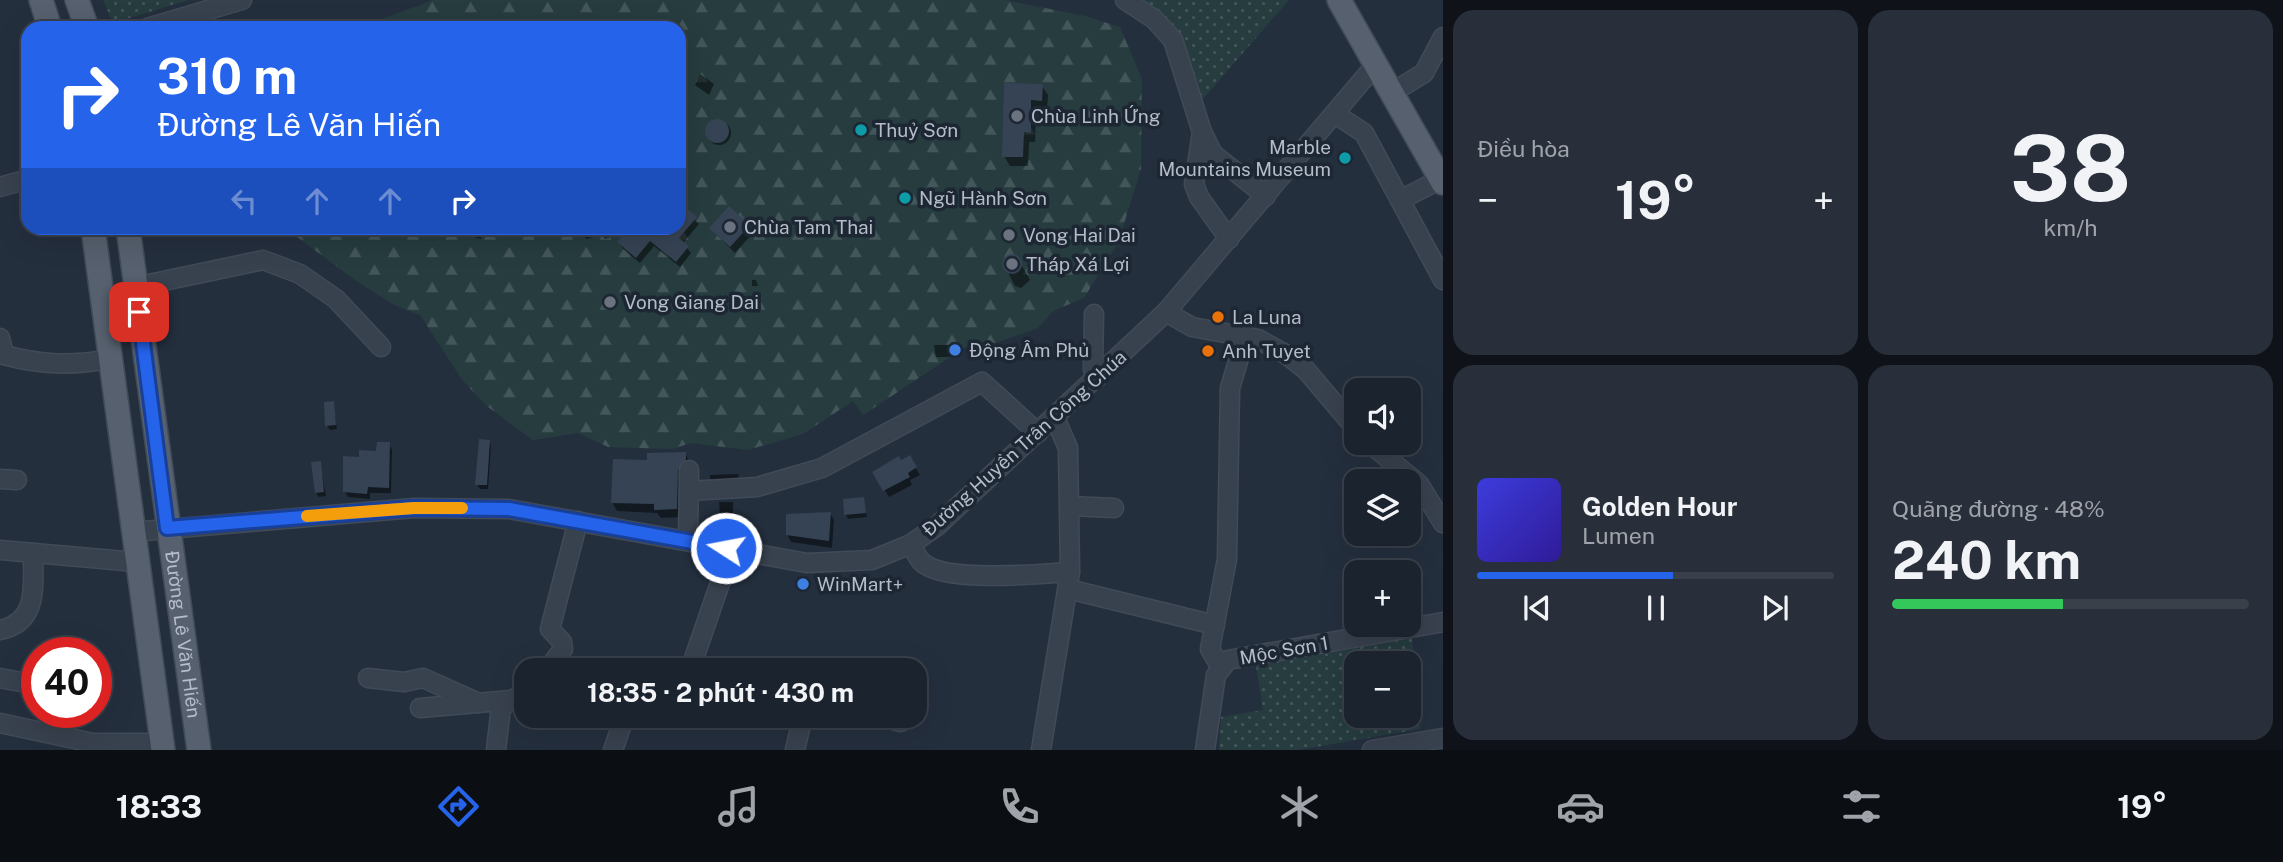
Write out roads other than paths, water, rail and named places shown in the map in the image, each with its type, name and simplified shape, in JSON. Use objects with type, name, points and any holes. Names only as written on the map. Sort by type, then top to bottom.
[{"type":"main road","points":[[41,0],[48,21]]},
{"type":"main road","points":[[77,0],[84,21]]},
{"type":"main road","points":[[1339,0],[1442,181]]},
{"type":"main road","name":"Đường Lê Văn Hiến","points":[[94,235],[162,746]]},
{"type":"main road","name":"Đường Lê Văn Hiến","points":[[129,235],[199,750]]},
{"type":"street","points":[[171,21],[242,0]]},
{"type":"street","points":[[1125,0],[1154,19],[1173,40],[1208,145],[1222,164],[1265,196]]},
{"type":"street","points":[[1393,92],[1424,73],[1443,37]]},
{"type":"street","name":"Đường Huyền Trân Công Chúa","points":[[132,532],[414,508],[509,509],[807,563],[833,564],[872,560],[911,544],[937,526],[1166,312],[1377,63]]},
{"type":"street","points":[[1335,114],[1364,133],[1443,280]]},
{"type":"street","points":[[1202,132],[1194,184],[1199,197],[1229,239]]},
{"type":"street","points":[[0,187],[21,181]]},
{"type":"street","points":[[1400,200],[1442,181]]},
{"type":"street","points":[[135,287],[262,260],[300,274],[336,299],[381,347]]},
{"type":"street","points":[[1166,312],[1192,327],[1246,335],[1269,344],[1306,370],[1344,415]]},
{"type":"street","points":[[1094,314],[1093,369],[1096,379]]},
{"type":"street","points":[[1205,750],[1218,670],[1210,649],[1227,559],[1230,388],[1246,335]]},
{"type":"street","points":[[0,338],[4,355],[42,364],[59,366],[110,359]]},
{"type":"street","points":[[689,491],[783,481],[822,468],[982,382],[1038,433]]},
{"type":"street","points":[[1041,750],[1069,580],[1068,448],[1055,418]]},
{"type":"street","points":[[1384,455],[1419,484],[1441,514]]},
{"type":"street","points":[[688,541],[689,470]]},
{"type":"street","points":[[1070,506],[1114,508]]},
{"type":"street","points":[[556,658],[563,649],[562,642],[550,629],[578,521]]},
{"type":"street","points":[[911,544],[922,562],[940,572],[1069,580],[1215,625]]},
{"type":"street","points":[[694,658],[721,580],[726,548]]},
{"type":"street","points":[[0,550],[136,562]]},
{"type":"street","points":[[0,631],[16,627],[24,621],[32,597],[33,553]]},
{"type":"street","name":"Mộc Sơn 1","points":[[1218,670],[1228,660],[1443,622]]},
{"type":"street","points":[[0,678],[21,682]]},
{"type":"street","points":[[368,678],[404,681],[423,678],[479,702]]},
{"type":"street","points":[[420,708],[514,696]]},
{"type":"street","points":[[496,750],[500,710],[514,699]]},
{"type":"street","points":[[0,723],[93,743],[162,746]]},
{"type":"street","points":[[612,750],[620,728]]},
{"type":"street","points":[[795,750],[800,728]]},
{"type":"street","points":[[1372,750],[1443,738]]},
{"type":"place","name":"Chùa Linh Ứng","points":[[1017,116]]},
{"type":"place","name":"Thuỷ Sơn","points":[[861,130]]},
{"type":"place","name":"Marble Mountains Museum","points":[[1345,158]]},
{"type":"place","name":"Ngũ Hành Sơn","points":[[905,198]]},
{"type":"place","name":"Chùa Tam Thai","points":[[730,227]]},
{"type":"place","name":"Vong Hai Dai","points":[[1009,235]]},
{"type":"place","name":"Tháp Xá Lợi","points":[[1012,264]]},
{"type":"place","name":"Vong Giang Dai","points":[[610,302]]},
{"type":"place","name":"La Luna","points":[[1218,317]]},
{"type":"place","name":"Động Âm Phủ","points":[[955,350]]},
{"type":"place","name":"Anh Tuyet","points":[[1208,351]]},
{"type":"place","name":"WinMart+","points":[[803,584]]}]
